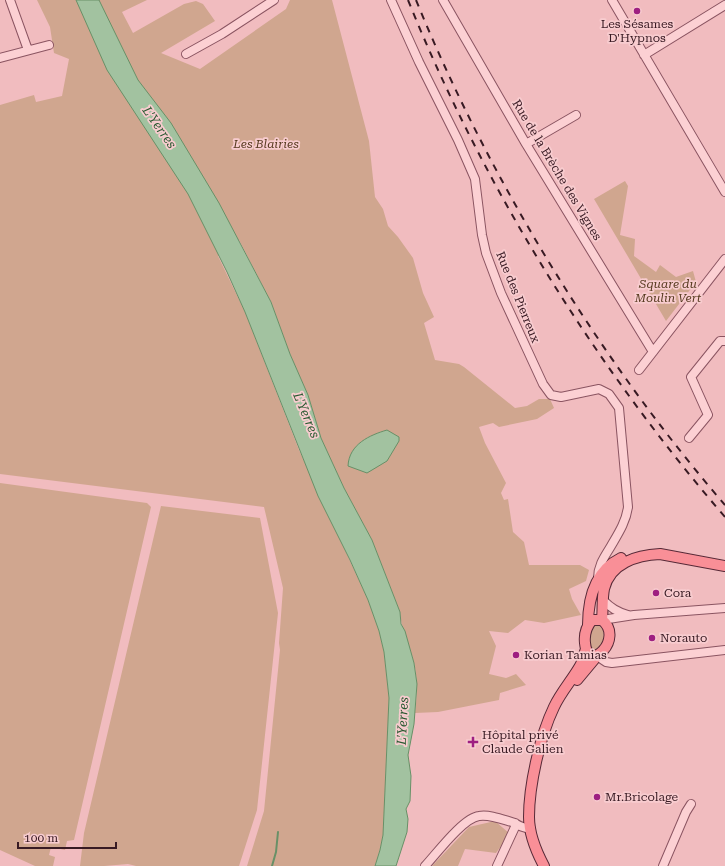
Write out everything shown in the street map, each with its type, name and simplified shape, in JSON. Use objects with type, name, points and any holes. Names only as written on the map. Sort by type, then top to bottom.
[{"type":"main road","points":[[544,866],[534,842],[529,817],[538,755],[554,706],[581,664],[586,649],[585,640],[595,583],[612,564],[630,555],[650,551],[662,552],[674,556]]},
{"type":"main road","points":[[602,620],[604,589],[607,582],[616,569],[633,558],[650,554],[674,556],[725,566]]},
{"type":"main road","points":[[551,866],[541,847],[536,821],[536,799],[545,750],[556,718],[569,692],[607,645],[609,630],[606,624],[602,620],[592,620],[588,625]]},
{"type":"main road","points":[[586,649],[591,655],[597,656]]},
{"type":"street","points":[[10,0],[28,50]]},
{"type":"street","points":[[186,54],[222,34],[274,0]]},
{"type":"street","name":"Rue des Pierreux","points":[[391,0],[419,62],[476,179],[482,235],[486,253],[501,293],[543,384],[551,395],[561,397],[599,388],[609,394],[619,408],[628,507],[627,515],[622,527],[610,549]]},
{"type":"street","name":"Rue de la Brèche des Vignes","points":[[443,0],[526,144],[653,352]]},
{"type":"street","points":[[612,0],[725,192]]},
{"type":"street","points":[[644,55],[725,5]]},
{"type":"street","points":[[0,58],[49,45]]},
{"type":"street","points":[[526,144],[576,115]]},
{"type":"street","points":[[639,370],[725,259]]},
{"type":"street","points":[[689,438],[708,415],[691,377],[720,341],[725,342]]},
{"type":"street","points":[[610,549],[610,558],[614,560],[620,559]]},
{"type":"street","points":[[598,578],[601,562],[610,549]]},
{"type":"street","points":[[603,600],[611,609],[633,616]]},
{"type":"street","points":[[602,620],[725,608]]},
{"type":"street","points":[[597,656],[606,662],[612,663],[725,650]]},
{"type":"street","points":[[664,866],[686,812],[691,804]]},
{"type":"street","points":[[425,866],[458,829],[472,818],[487,815],[531,829]]},
{"type":"street","points":[[515,823],[529,817]]},
{"type":"street","points":[[497,866],[515,827],[515,823]]},
{"type":"green space","name":"Les Blairies","points":[[37,0],[147,0],[122,12],[133,33],[184,4],[196,1],[203,4],[215,21],[161,53],[200,69],[286,9],[290,0],[332,0],[369,141],[375,197],[383,209],[388,226],[413,258],[423,293],[434,317],[424,323],[435,360],[459,364],[464,367],[515,408],[527,406],[539,399],[550,399],[554,408],[537,419],[499,427],[493,423],[479,427],[485,443],[506,483],[501,493],[504,500],[508,499],[513,532],[524,542],[529,565],[580,565],[589,570],[586,581],[569,589],[572,599],[581,615],[544,623],[525,620],[508,633],[489,631],[496,646],[489,674],[506,678],[516,674],[526,685],[500,693],[499,700],[438,712],[415,713],[417,688],[415,669],[402,625],[400,612],[372,540],[344,488],[321,438],[308,395],[290,354],[271,302],[239,240],[218,256],[245,312],[299,450],[368,600],[379,631],[384,652],[389,698],[383,835],[375,866],[247,866],[264,811],[280,650],[279,643],[283,588],[264,507],[0,474],[0,105],[34,95],[36,102],[62,96],[69,59],[54,53],[50,27]]},
{"type":"green space","name":"Square du Moulin Vert","points":[[625,181],[628,186],[620,235],[635,239],[634,256],[656,272],[660,265],[676,277],[693,271],[696,282],[666,321],[594,199]]},
{"type":"green space","points":[[0,483],[147,503],[151,507],[74,840],[67,841],[65,850],[51,847],[49,855],[55,857],[53,866],[35,866],[0,850]]},
{"type":"green space","points":[[161,506],[260,518],[278,613],[257,810],[239,866],[136,866],[128,864],[80,866],[84,833]]},
{"type":"green space","points":[[596,625],[600,626],[602,629],[604,638],[599,650],[592,651],[588,639],[592,627]]},
{"type":"green space","points":[[495,821],[510,834],[496,853],[465,849],[458,866],[432,866],[469,827]]},
{"type":"water","name":"L'Yerres","points":[[76,0],[99,0],[138,80],[171,123],[219,203],[271,302],[290,354],[308,395],[321,438],[344,488],[372,540],[400,612],[401,624],[405,631],[414,663],[417,684],[414,724],[408,755],[411,776],[410,801],[406,809],[408,819],[407,832],[396,866],[375,866],[383,835],[389,698],[384,652],[379,631],[368,600],[318,496],[245,312],[227,272],[188,194],[107,70]]},
{"type":"water","points":[[387,430],[399,437],[399,441],[387,461],[367,473],[348,466],[349,458],[356,446],[367,438]]},
{"type":"waterway","points":[[272,866],[276,852],[278,832]]},
{"type":"railway","points":[[408,0],[438,69],[471,138],[507,205],[546,271],[587,336],[631,398],[677,459],[725,517]]},
{"type":"railway","points":[[416,0],[445,67],[477,134],[551,265],[591,328],[634,390],[679,449],[725,505]]},
{"type":"place","name":"Les Sésames D'Hypnos","points":[[637,11]]},
{"type":"place","name":"Cora","points":[[656,593]]},
{"type":"place","name":"Norauto","points":[[652,638]]},
{"type":"place","name":"Korian Tamias","points":[[516,655]]},
{"type":"place","name":"Hôpital privé Claude Galien","points":[[473,742]]},
{"type":"place","name":"Mr.Bricolage","points":[[597,797]]}]
